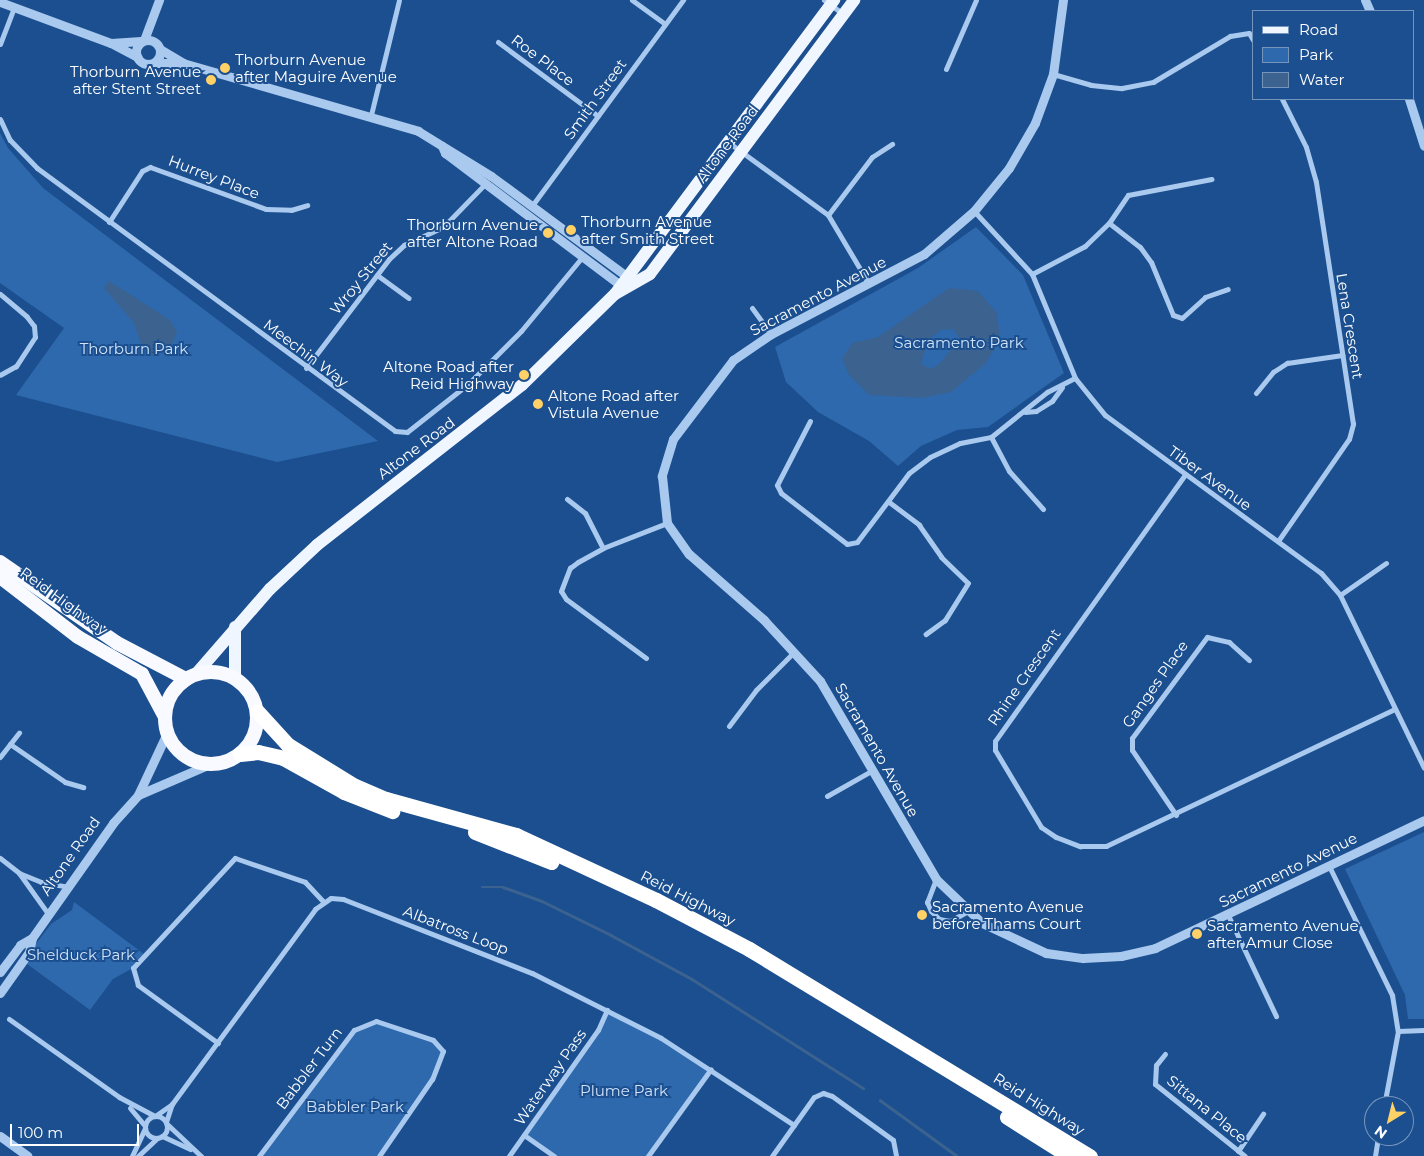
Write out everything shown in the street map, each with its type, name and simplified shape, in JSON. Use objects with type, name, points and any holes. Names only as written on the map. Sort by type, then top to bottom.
[{"type":"highway","name":"Reid Highway","points":[[0,562],[117,643],[191,677]]},
{"type":"highway","name":"Reid Highway","points":[[0,577],[78,637],[142,674],[165,717]]},
{"type":"highway","points":[[212,672],[235,678],[247,689],[257,711],[254,734],[240,754],[210,764],[187,757],[168,733],[165,717],[171,694],[191,677],[212,672]]},
{"type":"highway","name":"Reid Highway","points":[[257,711],[288,745],[355,786],[386,800],[516,835],[656,900],[749,949],[1090,1156]]},
{"type":"highway","name":"Reid Highway","points":[[240,754],[258,752],[283,758],[373,806],[484,835],[589,879],[744,958],[879,1036],[1069,1156]]},
{"type":"main road","name":"Altone Road","points":[[620,285],[650,274],[742,153],[854,0]]},
{"type":"main road","name":"Altone Road","points":[[191,677],[260,600],[355,513],[528,379],[620,285],[728,142],[830,2]]},
{"type":"main road","points":[[235,627],[235,678]]},
{"type":"street","points":[[137,57],[135,51],[153,23],[159,0]]},
{"type":"street","points":[[371,115],[399,0]]},
{"type":"street","points":[[632,0],[665,24]]},
{"type":"street","name":"Smith Street","points":[[529,210],[683,0]]},
{"type":"street","points":[[946,69],[976,0]]},
{"type":"street","name":"Sacramento Avenue","points":[[1063,0],[1053,74],[1035,123],[1009,168],[974,211],[924,254],[869,285],[771,334],[733,360],[673,439],[662,476],[667,523],[689,554],[764,620],[820,681],[936,879],[966,912],[1000,934],[1046,952],[1083,958],[1121,956],[1155,948],[1228,915],[1424,820]]},
{"type":"street","points":[[0,2],[111,43],[137,57],[144,64],[184,63],[371,115],[418,131],[442,146],[445,153],[488,180],[586,253],[620,285]]},
{"type":"street","points":[[830,2],[844,14]]},
{"type":"street","points":[[0,44],[14,8]]},
{"type":"street","points":[[153,23],[158,45],[154,63]]},
{"type":"street","points":[[1053,74],[1091,85],[1122,88],[1154,82],[1235,34],[1249,34],[1252,38]]},
{"type":"street","points":[[111,43],[142,41],[158,45],[184,63]]},
{"type":"street","name":"Roe Place","points":[[498,42],[598,116]]},
{"type":"street","name":"Lena Crescent","points":[[1278,541],[1349,439],[1353,424],[1316,182],[1306,147],[1282,100]]},
{"type":"street","points":[[1409,100],[1424,146]]},
{"type":"street","name":"Meechin Way","points":[[0,119],[24,156],[109,222],[382,424],[395,431],[407,432],[468,384],[514,338],[586,253]]},
{"type":"street","points":[[728,142],[828,215],[869,285]]},
{"type":"street","points":[[828,215],[872,158],[892,144]]},
{"type":"street","name":"Hurrey Place","points":[[109,222],[142,172],[150,167],[266,209],[292,210],[308,205]]},
{"type":"street","points":[[1032,274],[1085,246],[1110,223],[1128,195],[1211,179]]},
{"type":"street","name":"Wroy Street","points":[[306,368],[377,275],[404,245],[443,227],[488,180]]},
{"type":"street","name":"Tiber Avenue","points":[[974,211],[1032,274],[1075,378],[1105,415],[1184,476],[1278,541],[1320,573],[1340,595],[1424,768]]},
{"type":"street","points":[[1110,223],[1140,247],[1150,262],[1173,315],[1182,318],[1205,297],[1228,289]]},
{"type":"street","points":[[377,275],[409,298]]},
{"type":"street","points":[[0,294],[28,317],[34,326],[35,337],[16,366],[0,375]]},
{"type":"street","points":[[752,308],[771,334]]},
{"type":"street","points":[[1256,393],[1273,372],[1287,363],[1342,355]]},
{"type":"street","points":[[810,421],[780,475],[777,485],[781,493],[847,544],[856,542],[889,502],[909,473],[930,457],[960,443],[992,437],[1025,412],[1047,392],[1062,387],[1075,378]]},
{"type":"street","points":[[1025,412],[1036,411],[1052,401],[1062,387]]},
{"type":"street","points":[[992,437],[1008,471],[1044,509]]},
{"type":"street","name":"Rhine Crescent","points":[[1184,476],[994,741],[1031,815],[1056,838],[1080,846],[1106,846],[1176,815],[1394,709]]},
{"type":"street","points":[[567,499],[585,514],[603,548]]},
{"type":"street","points":[[889,502],[919,525],[941,557],[968,583],[946,620],[926,634]]},
{"type":"street","points":[[646,658],[566,599],[562,591],[570,568],[603,548],[667,523]]},
{"type":"street","points":[[1340,595],[1386,563]]},
{"type":"street","name":"Ganges Place","points":[[1176,815],[1132,750],[1132,738],[1206,637],[1229,642],[1249,660]]},
{"type":"street","points":[[729,726],[756,690],[794,652]]},
{"type":"street","points":[[0,757],[19,733]]},
{"type":"street","name":"Altone Road","points":[[0,972],[20,946],[32,938],[70,887],[113,823],[138,795],[168,733]]},
{"type":"street","points":[[10,744],[65,782],[83,787]]},
{"type":"street","name":"Altone Road","points":[[138,795],[210,764]]},
{"type":"street","points":[[826,796],[873,770]]},
{"type":"street","points":[[0,858],[19,873],[41,882],[70,887]]},
{"type":"street","points":[[132,1156],[145,1127],[154,1116],[172,1104],[218,1043],[323,901],[304,882],[235,858],[134,968],[138,984],[218,1043]]},
{"type":"street","points":[[1329,866],[1392,994],[1398,1031],[1386,1096]]},
{"type":"street","points":[[19,873],[49,916]]},
{"type":"street","points":[[936,879],[927,902],[931,911],[939,919],[950,921],[966,912]]},
{"type":"street","name":"Albatross Loop","points":[[323,901],[343,899],[532,973],[607,1010],[711,1069],[794,1125]]},
{"type":"street","points":[[1228,915],[1276,1016]]},
{"type":"street","name":"Altone Road","points":[[0,993],[29,952],[32,938]]},
{"type":"street","name":"Waterway Pass","points":[[509,1156],[598,1030],[607,1010]]},
{"type":"street","points":[[9,1019],[119,1098],[166,1123],[200,1156]]},
{"type":"street","name":"Babbler Turn","points":[[259,1156],[354,1030],[376,1021],[433,1040],[442,1051],[432,1079],[379,1156]]},
{"type":"street","points":[[1398,1031],[1424,1030]]},
{"type":"street","name":"Sittana Place","points":[[1165,1054],[1156,1065],[1155,1084],[1245,1156]]},
{"type":"street","points":[[648,1156],[711,1069]]},
{"type":"street","points":[[772,1156],[814,1097],[832,1096],[893,1140],[896,1156]]},
{"type":"street","points":[[119,1098],[145,1127],[149,1135],[160,1137],[195,1152]]},
{"type":"street","points":[[138,1156],[160,1137],[172,1104]]},
{"type":"street","points":[[1238,1150],[1263,1114]]},
{"type":"street","points":[[524,1135],[554,1156]]},
{"type":"street","points":[[0,1136],[28,1156]]},
{"type":"green space","name":"Thorburn Park","points":[[0,133],[8,148],[43,188],[378,441],[277,462],[16,395],[64,328],[0,283]]},
{"type":"green space","name":"Sacramento Park","points":[[976,227],[1023,275],[1064,373],[988,427],[957,430],[921,446],[898,466],[869,441],[818,412],[786,382],[775,347],[918,268]]},
{"type":"green space","points":[[1424,832],[1424,1019],[1408,1019],[1405,995],[1345,869]]},
{"type":"green space","name":"Shelduck Park","points":[[74,902],[144,954],[133,968],[113,979],[90,1010],[23,961],[51,924],[72,910]]},
{"type":"green space","name":"Plume Park","points":[[607,1010],[711,1069],[648,1156],[554,1156],[525,1135],[598,1030]]},
{"type":"green space","name":"Babbler Park","points":[[376,1021],[433,1040],[443,1051],[432,1079],[379,1156],[259,1156],[354,1030]]},
{"type":"water","points":[[109,281],[170,320],[177,332],[171,347],[152,355],[141,344],[134,323],[104,288]]},
{"type":"water","points":[[949,288],[978,291],[997,313],[1000,339],[986,363],[951,392],[922,398],[869,395],[849,375],[842,359],[852,343],[878,337]],"holes":[[[953,329],[960,339],[939,364],[931,369],[921,364],[928,340],[941,330]]]},
{"type":"waterway","points":[[482,887],[503,887],[542,901],[611,935],[692,979],[863,1088]]},
{"type":"waterway","points":[[880,1100],[957,1156]]},
{"type":"place","name":"Thorburn Avenue after Maguire Avenue","points":[[225,68]]},
{"type":"place","name":"Thorburn Avenue after Stent Street","points":[[211,80]]},
{"type":"place","name":"Thorburn Avenue after Smith Street","points":[[571,230]]},
{"type":"place","name":"Thorburn Avenue after Altone Road","points":[[548,233]]},
{"type":"place","name":"Altone Road after Reid Highway","points":[[524,375]]},
{"type":"place","name":"Altone Road after Vistula Avenue","points":[[538,404]]},
{"type":"place","name":"Sacramento Avenue before Thams Court","points":[[922,915]]},
{"type":"place","name":"Sacramento Avenue after Amur Close","points":[[1197,934]]}]
